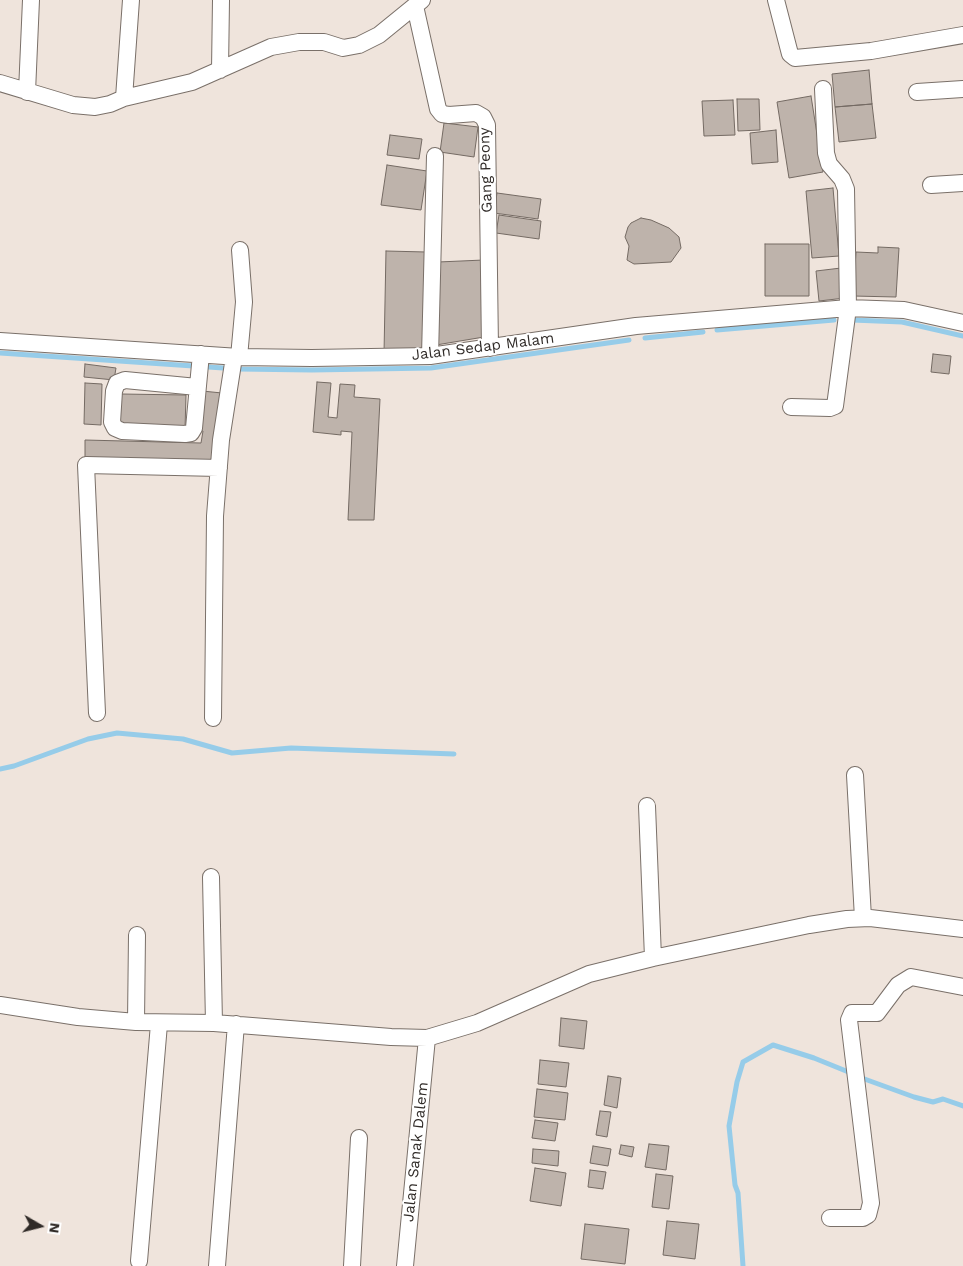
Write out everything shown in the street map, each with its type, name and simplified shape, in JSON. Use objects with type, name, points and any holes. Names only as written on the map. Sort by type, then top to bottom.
[{"type":"street","points":[[27,92],[30,0]]},
{"type":"street","points":[[124,98],[131,0]]},
{"type":"street","points":[[220,70],[221,0]]},
{"type":"street","points":[[776,0],[790,54],[794,58],[871,51],[963,35]]},
{"type":"street","points":[[0,83],[73,105],[95,107],[124,98],[161,91],[220,70],[272,47],[299,42],[324,42],[344,48],[359,45],[379,34],[418,3]]},
{"type":"street","name":"Gang Peony","points":[[418,3],[438,109],[442,114],[449,115],[476,113],[483,117],[487,125],[490,348]]},
{"type":"street","points":[[791,407],[830,408],[835,406],[847,318],[846,189],[842,179],[829,164],[826,153],[823,88]]},
{"type":"street","points":[[917,92],[963,89]]},
{"type":"street","points":[[430,356],[435,156]]},
{"type":"street","points":[[931,185],[963,183]]},
{"type":"street","points":[[213,718],[215,516],[218,468],[244,302],[240,250]]},
{"type":"street","name":"Jalan Sedap Malam","points":[[0,341],[199,369],[234,364],[312,358],[430,356],[679,322],[847,318],[904,310],[963,323]]},
{"type":"street","points":[[199,369],[194,428],[191,433],[122,431],[115,428],[112,422],[114,391],[117,383],[125,380],[199,369]]},
{"type":"street","points":[[97,713],[86,465],[218,468]]},
{"type":"street","points":[[855,775],[864,918]]},
{"type":"street","points":[[647,806],[653,958]]},
{"type":"street","points":[[211,877],[214,1023]]},
{"type":"street","points":[[0,1005],[78,1017],[159,1024],[236,1024],[391,1038],[427,1038],[477,1023],[589,974],[653,958],[832,921],[864,918],[963,929]]},
{"type":"street","points":[[136,1022],[137,935]]},
{"type":"street","points":[[830,1218],[863,1218],[870,1210],[857,1076],[849,1020],[852,1013],[876,1013],[898,985],[911,977],[963,987]]},
{"type":"street","points":[[139,1261],[159,1024]]},
{"type":"street","points":[[217,1266],[236,1024]]},
{"type":"street","name":"Jalan Sanak Dalem","points":[[405,1266],[427,1038]]},
{"type":"street","points":[[352,1266],[359,1138]]},
{"type":"building","points":[[869,70],[872,104],[835,107],[832,74]]},
{"type":"building","points":[[811,96],[823,172],[789,178],[777,102]]},
{"type":"building","points":[[737,99],[759,99],[760,130],[738,131]]},
{"type":"building","points":[[733,100],[735,135],[704,136],[702,101]]},
{"type":"building","points":[[872,104],[876,138],[839,142],[835,107]]},
{"type":"building","points":[[444,123],[478,127],[474,157],[440,152]]},
{"type":"building","points":[[776,130],[778,162],[752,164],[750,133]]},
{"type":"building","points":[[390,135],[422,139],[419,159],[387,155]]},
{"type":"building","points":[[387,165],[427,171],[421,210],[381,205]]},
{"type":"building","points":[[833,188],[839,256],[812,258],[806,191]]},
{"type":"building","points":[[497,193],[541,199],[538,219],[494,213]]},
{"type":"building","points":[[499,215],[541,221],[539,239],[496,233]]},
{"type":"building","points":[[641,218],[669,228],[679,237],[681,248],[671,262],[634,264],[627,260],[629,246],[625,237],[628,227],[631,223]]},
{"type":"building","points":[[765,244],[809,244],[809,296],[765,296]]},
{"type":"building","points":[[878,247],[899,248],[896,297],[853,296],[856,252],[878,253]]},
{"type":"building","points":[[386,251],[426,252],[424,353],[384,353]]},
{"type":"building","points":[[484,260],[484,337],[436,345],[438,262]]},
{"type":"building","points":[[841,268],[845,298],[819,301],[816,271]]},
{"type":"building","points":[[933,354],[951,356],[949,374],[931,372]]},
{"type":"building","points":[[85,364],[116,368],[114,380],[84,377]]},
{"type":"building","points":[[317,382],[331,383],[328,417],[337,418],[340,384],[355,385],[354,397],[380,399],[374,520],[348,520],[352,432],[341,431],[341,435],[313,432]]},
{"type":"building","points":[[85,383],[102,384],[101,425],[84,424]]},
{"type":"building","points":[[202,391],[222,393],[212,458],[209,461],[85,460],[85,440],[201,443],[203,431],[197,430]]},
{"type":"building","points":[[121,394],[186,395],[185,429],[120,427]]},
{"type":"building","points":[[561,1018],[587,1021],[584,1049],[559,1046]]},
{"type":"building","points":[[540,1060],[569,1063],[566,1087],[538,1084]]},
{"type":"building","points":[[608,1076],[621,1078],[617,1108],[604,1105]]},
{"type":"building","points":[[537,1089],[568,1093],[565,1120],[534,1117]]},
{"type":"building","points":[[600,1111],[611,1112],[607,1137],[596,1135]]},
{"type":"building","points":[[535,1120],[558,1123],[555,1141],[532,1138]]},
{"type":"building","points":[[649,1144],[669,1146],[666,1170],[645,1167]]},
{"type":"building","points":[[621,1145],[634,1147],[632,1157],[619,1154]]},
{"type":"building","points":[[593,1146],[611,1149],[608,1166],[590,1163]]},
{"type":"building","points":[[533,1149],[559,1151],[558,1166],[532,1163]]},
{"type":"building","points":[[535,1168],[566,1173],[561,1206],[530,1201]]},
{"type":"building","points":[[590,1170],[606,1172],[603,1189],[588,1187]]},
{"type":"building","points":[[656,1174],[673,1176],[669,1209],[652,1207]]},
{"type":"building","points":[[667,1221],[699,1224],[695,1259],[663,1255]]},
{"type":"building","points":[[585,1224],[629,1229],[625,1264],[581,1259]]},
{"type":"waterway","points":[[717,330],[834,320]]},
{"type":"waterway","points":[[852,320],[902,322],[963,336]]},
{"type":"waterway","points":[[645,338],[703,332]]},
{"type":"waterway","points":[[0,353],[238,369],[431,368],[629,340]]},
{"type":"waterway","points":[[0,769],[14,766],[88,739],[117,733],[183,739],[232,753],[291,748],[454,754]]},
{"type":"waterway","points":[[743,1266],[738,1193],[735,1185],[729,1126],[737,1082],[743,1062],[773,1045],[814,1058],[851,1073]]},
{"type":"waterway","points":[[859,1077],[914,1097],[933,1102],[943,1099],[963,1106]]}]
